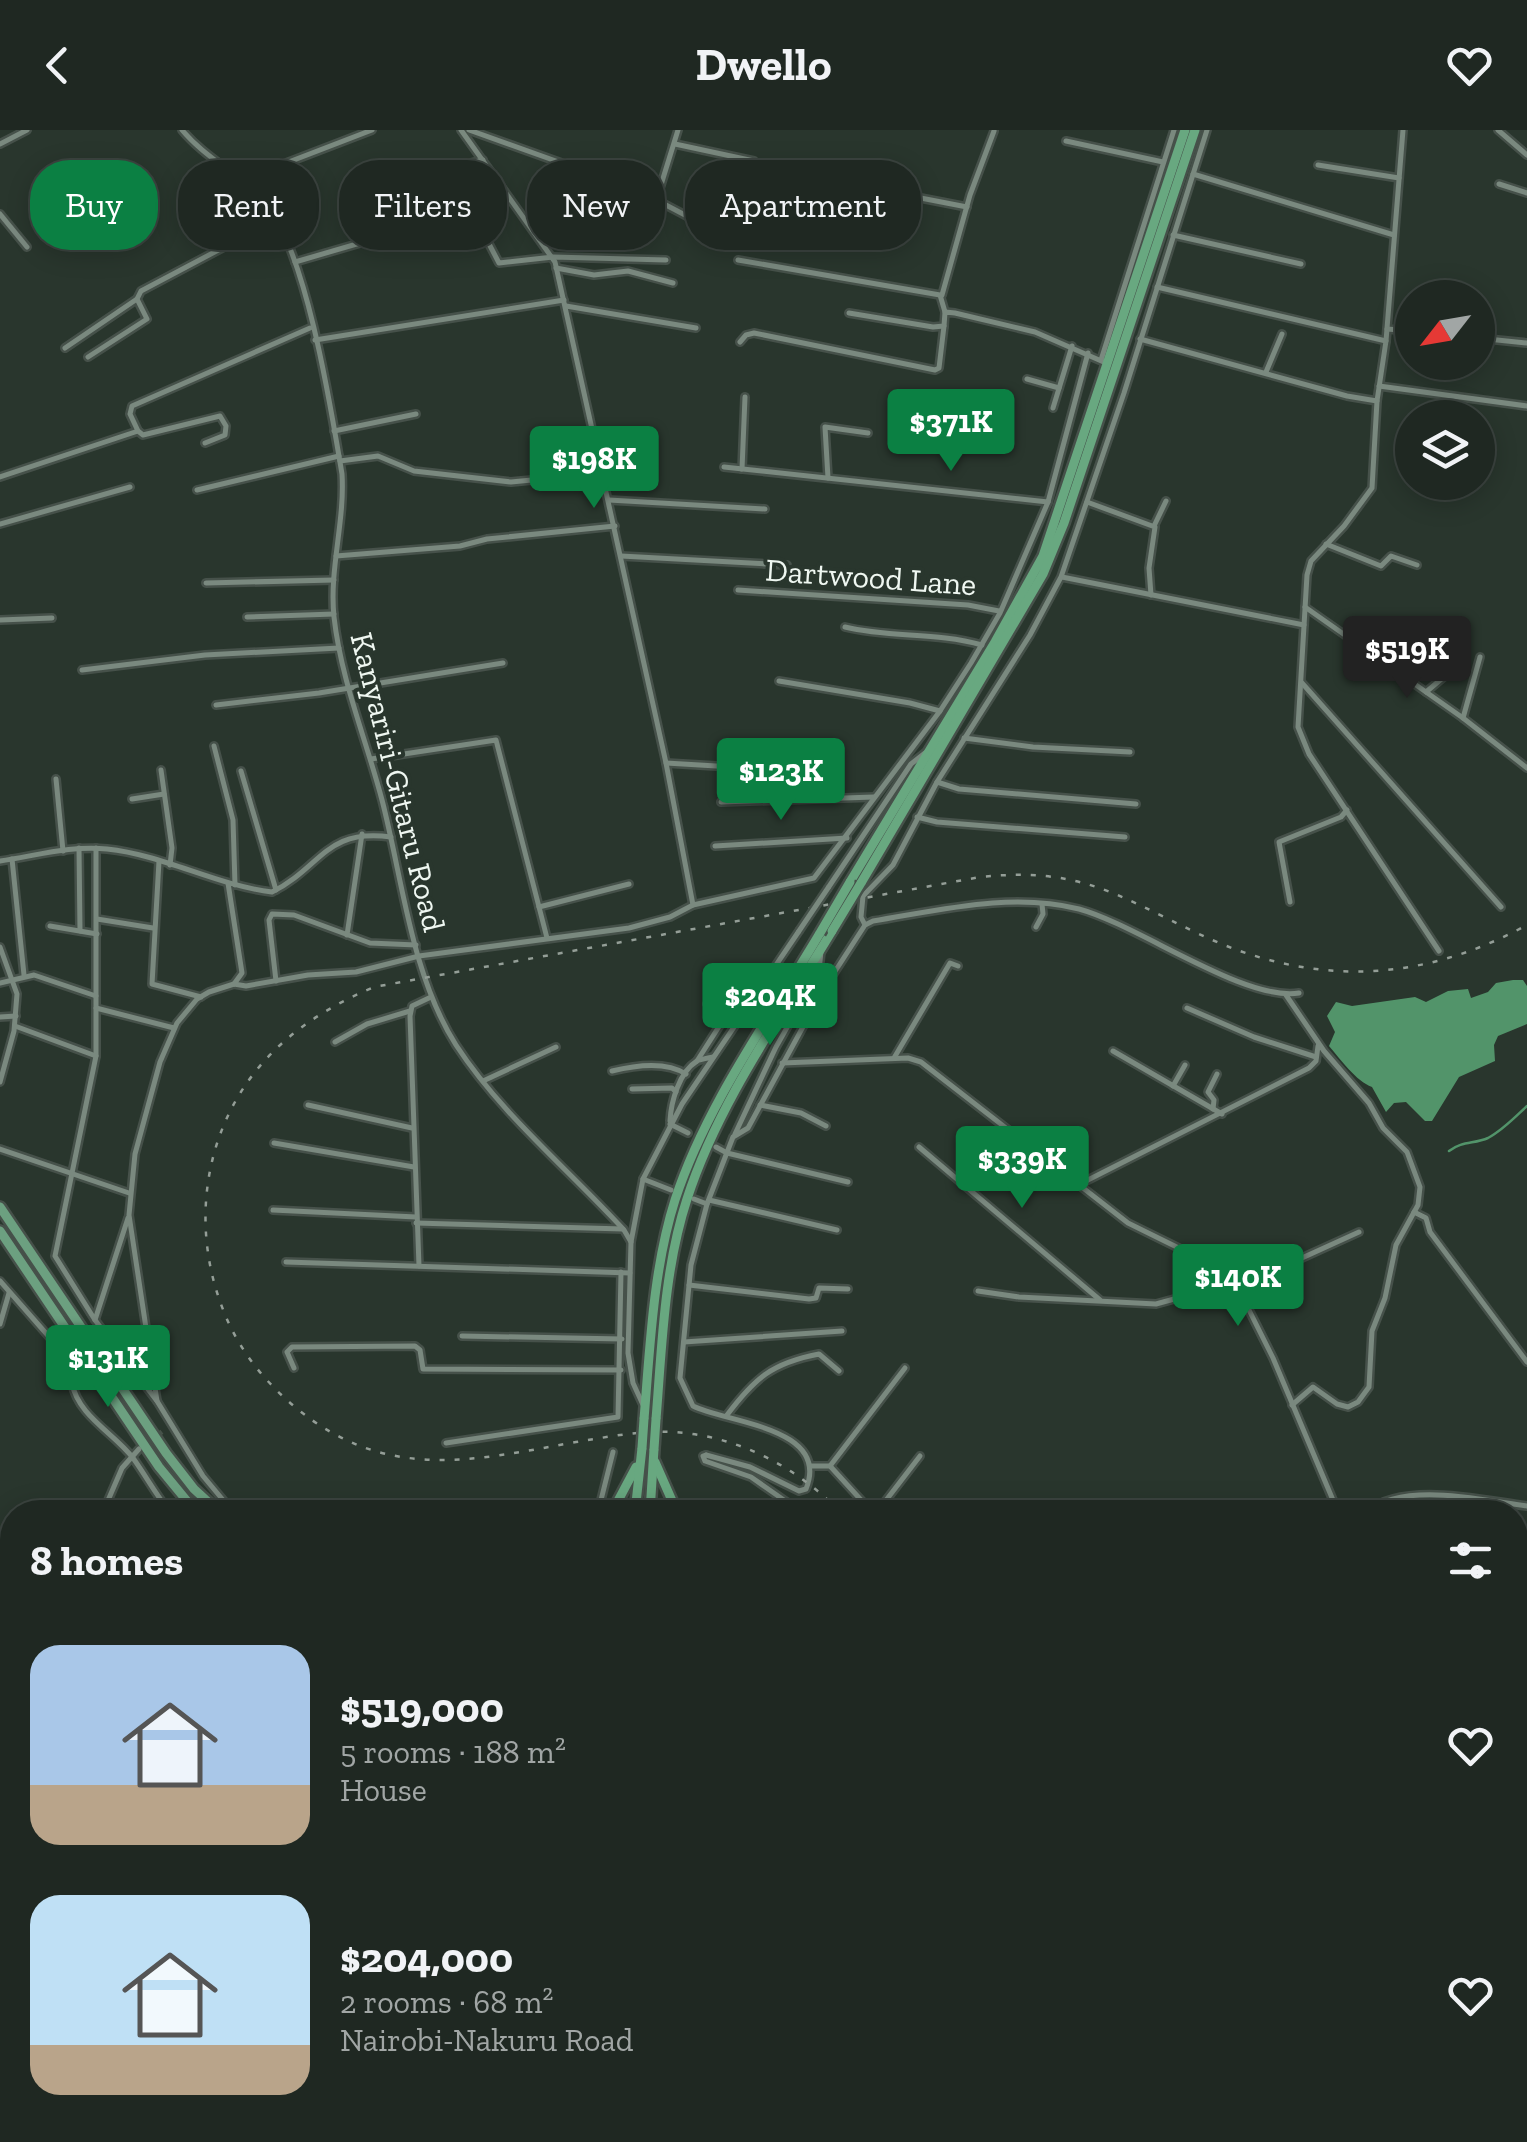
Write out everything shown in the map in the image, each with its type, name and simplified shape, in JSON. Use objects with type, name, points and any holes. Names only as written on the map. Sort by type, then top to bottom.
[{"type":"highway","points":[[651,1500],[672,1268],[690,1190],[732,1099],[832,930],[928,750],[1042,556],[1185,130]]},
{"type":"highway","points":[[636,1500],[658,1282],[668,1224],[682,1180],[708,1123],[820,933],[856,882],[1044,574],[1195,130]]},
{"type":"highway","points":[[654,1454],[672,1500]]},
{"type":"highway","points":[[618,1500],[640,1460]]},
{"type":"main road","points":[[0,1208],[166,1453],[206,1500]]},
{"type":"main road","points":[[0,1231],[83,1367],[185,1500]]},
{"type":"street","points":[[0,144],[27,130]]},
{"type":"street","name":"Kanyariri-Gitaru Road","points":[[182,130],[215,160]]},
{"type":"street","points":[[294,160],[372,130]]},
{"type":"street","points":[[461,130],[483,160]]},
{"type":"street","points":[[469,130],[553,160]]},
{"type":"street","points":[[665,172],[678,130]]},
{"type":"street","points":[[945,312],[1020,328],[1105,362],[1174,130]]},
{"type":"street","points":[[865,925],[861,916],[864,896],[893,865],[937,782],[1030,635],[1061,576],[1207,130]]},
{"type":"street","points":[[1403,130],[1372,488],[1308,568],[1300,738],[1439,952]]},
{"type":"street","points":[[740,342],[754,332],[940,368],[945,312],[942,295],[994,131]]},
{"type":"street","points":[[1503,132],[1527,155]]},
{"type":"street","points":[[1066,142],[1163,162]]},
{"type":"street","points":[[674,144],[754,160]]},
{"type":"street","points":[[1318,165],[1398,178]]},
{"type":"street","points":[[1193,174],[1394,235]]},
{"type":"street","points":[[1498,184],[1527,193]]},
{"type":"street","points":[[507,193],[553,257],[556,268],[610,500],[693,905]]},
{"type":"street","points":[[921,198],[967,207]]},
{"type":"street","points":[[0,214],[26,247]]},
{"type":"street","points":[[1173,234],[1301,264]]},
{"type":"street","points":[[295,262],[339,249]]},
{"type":"street","points":[[65,348],[138,299],[147,287],[218,250]]},
{"type":"street","name":"Kanyariri-Gitaru Road","points":[[290,250],[312,328],[339,458],[343,493],[334,580],[339,648],[430,997],[459,1050],[483,1082],[615,1220],[630,1242]]},
{"type":"street","points":[[492,250],[499,264],[553,257],[666,260]]},
{"type":"street","points":[[738,260],[942,295]]},
{"type":"street","points":[[556,268],[594,275],[628,271],[673,283]]},
{"type":"street","points":[[1157,287],[1386,341]]},
{"type":"street","points":[[88,357],[148,319],[138,299]]},
{"type":"street","points":[[314,340],[564,303],[696,328]]},
{"type":"street","points":[[849,313],[944,326]]},
{"type":"street","points":[[205,443],[226,435],[220,416],[143,435],[130,414],[132,406],[312,328]]},
{"type":"street","points":[[1387,329],[1395,330]]},
{"type":"street","points":[[1266,372],[1282,334]]},
{"type":"street","points":[[1140,339],[1377,401]]},
{"type":"street","points":[[1495,340],[1527,343]]},
{"type":"street","points":[[1052,408],[1072,346]]},
{"type":"street","name":"Kanyariri-Gitaru Road","points":[[201,997],[234,984],[356,972],[419,956],[630,928],[670,917],[693,905],[810,880],[847,838],[940,712],[982,645],[1048,502],[1088,353]]},
{"type":"street","points":[[1027,379],[1059,388]]},
{"type":"street","points":[[1380,386],[1527,406]]},
{"type":"street","points":[[742,469],[745,397]]},
{"type":"street","points":[[334,431],[416,414]]},
{"type":"street","points":[[828,478],[824,426],[868,433]]},
{"type":"street","points":[[0,477],[138,431]]},
{"type":"street","points":[[197,490],[339,458],[378,456],[414,470],[511,482],[604,473]]},
{"type":"street","points":[[724,467],[1048,502]]},
{"type":"street","points":[[0,524],[130,487]]},
{"type":"street","points":[[610,500],[765,509]]},
{"type":"street","points":[[1151,595],[1149,568],[1154,526],[1166,501]]},
{"type":"street","points":[[1087,502],[1154,526]]},
{"type":"street","points":[[336,556],[615,526]]},
{"type":"street","points":[[1326,544],[1381,566],[1391,556],[1417,565]]},
{"type":"street","points":[[621,556],[787,565]]},
{"type":"street","points":[[1061,576],[1304,624]]},
{"type":"street","points":[[206,583],[334,580]]},
{"type":"street","name":"Dartwood Lane","points":[[738,590],[1000,610]]},
{"type":"street","points":[[1305,608],[1527,768]]},
{"type":"street","points":[[248,617],[334,614]]},
{"type":"street","points":[[0,620],[52,618]]},
{"type":"street","points":[[845,627],[874,634],[944,636],[982,645]]},
{"type":"street","points":[[1426,692],[1445,676],[1442,664],[1448,643]]},
{"type":"street","points":[[82,670],[205,655],[339,648]]},
{"type":"street","points":[[1462,718],[1480,657]]},
{"type":"street","points":[[216,705],[503,663]]},
{"type":"street","points":[[779,681],[910,703],[940,712]]},
{"type":"street","points":[[1300,681],[1501,907]]},
{"type":"street","points":[[964,738],[1032,747],[1130,752]]},
{"type":"street","points":[[371,759],[496,740],[547,938]]},
{"type":"street","points":[[911,764],[916,742]]},
{"type":"street","points":[[214,746],[232,820],[231,884],[242,972],[234,984]]},
{"type":"street","points":[[645,1414],[632,1383],[628,1353],[630,1242],[643,1178],[670,1124],[714,1057],[911,764],[928,750]]},
{"type":"street","points":[[826,797],[836,754]]},
{"type":"street","points":[[666,763],[734,767]]},
{"type":"street","points":[[161,770],[172,848],[170,865]]},
{"type":"street","points":[[241,771],[276,890]]},
{"type":"street","points":[[56,779],[63,851]]},
{"type":"street","points":[[937,782],[959,789],[1136,804]]},
{"type":"street","points":[[132,799],[164,794]]},
{"type":"street","points":[[722,802],[874,797]]},
{"type":"street","points":[[1290,902],[1279,842],[1341,817],[1348,810]]},
{"type":"street","points":[[917,817],[937,822],[1125,837]]},
{"type":"street","points":[[0,861],[96,848],[269,892],[338,842],[362,834],[391,837]]},
{"type":"street","points":[[347,935],[362,834]]},
{"type":"street","points":[[715,846],[847,838]]},
{"type":"street","points":[[78,848],[80,931]]},
{"type":"street","points":[[96,848],[96,1056],[54,1256],[223,1500]]},
{"type":"street","points":[[12,859],[24,975]]},
{"type":"street","points":[[157,1401],[129,1193],[152,1084],[174,1028],[201,997],[152,984],[159,861]]},
{"type":"street","points":[[539,907],[628,884]]},
{"type":"street","points":[[1036,927],[1042,916],[1042,904]]},
{"type":"street","points":[[733,1137],[748,1128],[782,1063],[865,925],[966,905],[1042,904],[1081,910],[1216,971],[1286,995],[1300,992]]},
{"type":"street","points":[[276,981],[269,920],[272,914],[294,915],[381,945],[416,944]]},
{"type":"street","points":[[97,919],[154,928]]},
{"type":"street","points":[[50,926],[97,934]]},
{"type":"street","points":[[0,947],[14,980],[16,1016],[0,1082]]},
{"type":"street","points":[[784,1500],[759,1482],[703,1458],[706,1455],[750,1467],[799,1491],[806,1488],[811,1466],[806,1454],[785,1437],[693,1406],[680,1378],[694,1242],[733,1137],[819,970],[821,948]]},
{"type":"street","points":[[894,1058],[950,963],[958,966]]},
{"type":"street","points":[[0,983],[24,975],[37,976],[96,996]]},
{"type":"street","points":[[670,1124],[670,1106],[676,1092],[743,986],[725,983]]},
{"type":"street","points":[[1286,995],[1319,1043],[1369,1103],[1383,1128],[1408,1152],[1420,1187],[1414,1212],[1396,1244],[1385,1298],[1372,1331],[1371,1378],[1364,1396],[1352,1406],[1344,1406],[1313,1388],[1292,1405]]},
{"type":"street","points":[[335,1042],[367,1024],[410,1011],[417,1002],[430,997]]},
{"type":"street","points":[[707,1004],[728,1012]]},
{"type":"street","points":[[96,1008],[174,1028]]},
{"type":"street","points":[[1187,1008],[1254,1037],[1316,1057]]},
{"type":"street","points":[[410,1011],[420,1266]]},
{"type":"street","points":[[0,1017],[16,1016]]},
{"type":"street","points":[[15,1026],[96,1056]]},
{"type":"street","points":[[1078,1186],[1309,1068],[1319,1043]]},
{"type":"street","points":[[483,1082],[556,1047]]},
{"type":"street","points":[[1113,1051],[1222,1114]]},
{"type":"street","points":[[697,1061],[714,1057]]},
{"type":"street","points":[[782,1063],[912,1058],[1128,1223],[1201,1259],[1232,1284],[1249,1310],[1333,1500]]},
{"type":"street","points":[[1173,1086],[1185,1065]]},
{"type":"street","points":[[612,1070],[674,1066],[686,1074]]},
{"type":"street","points":[[1213,1109],[1214,1100],[1208,1092],[1217,1074]]},
{"type":"street","points":[[632,1089],[672,1088],[676,1092]]},
{"type":"street","points":[[308,1105],[412,1128]]},
{"type":"street","points":[[760,1106],[802,1113],[826,1126]]},
{"type":"street","points":[[670,1124],[688,1132]]},
{"type":"street","points":[[274,1143],[414,1167]]},
{"type":"street","points":[[716,1147],[848,1182]]},
{"type":"street","points":[[918,1147],[1102,1302]]},
{"type":"street","points":[[0,1149],[129,1193]]},
{"type":"street","points":[[643,1178],[671,1190]]},
{"type":"street","points":[[694,1199],[836,1230]]},
{"type":"street","points":[[273,1210],[624,1230]]},
{"type":"street","points":[[1414,1212],[1426,1218],[1430,1232],[1527,1362]]},
{"type":"street","points":[[615,1220],[627,1220],[634,1214]]},
{"type":"street","points":[[95,1320],[129,1215]]},
{"type":"street","points":[[978,1290],[1156,1304],[1270,1273],[1359,1232]]},
{"type":"street","points":[[286,1262],[630,1273]]},
{"type":"street","points":[[446,1443],[618,1417],[622,1272]]},
{"type":"street","points":[[0,1281],[83,1367],[72,1383],[78,1399],[130,1455],[162,1500]]},
{"type":"street","points":[[689,1286],[809,1299],[816,1298],[819,1288],[848,1289]]},
{"type":"street","points":[[0,1324],[9,1293]]},
{"type":"street","points":[[684,1342],[842,1330]]},
{"type":"street","points":[[462,1336],[622,1339]]},
{"type":"street","points":[[294,1368],[287,1352],[292,1348],[415,1346],[420,1350],[423,1370],[621,1370]]},
{"type":"street","points":[[727,1416],[754,1382],[775,1366],[819,1354],[839,1372]]},
{"type":"street","points":[[830,1466],[906,1368]]},
{"type":"street","points":[[164,1431],[166,1418]]},
{"type":"street","points":[[108,1500],[130,1455],[139,1449]]},
{"type":"street","points":[[602,1500],[613,1452]]},
{"type":"street","points":[[885,1500],[920,1456]]},
{"type":"street","points":[[811,1466],[830,1466],[863,1500]]},
{"type":"street","points":[[1386,1500],[1408,1496],[1480,1500]]},
{"type":"shaded area","points":[[1523,980],[1527,986],[1527,1024],[1498,1036],[1495,1061],[1459,1077],[1432,1121],[1425,1121],[1406,1102],[1394,1103],[1386,1112],[1372,1087],[1355,1075],[1329,1046],[1335,1032],[1327,1016],[1336,1002],[1352,1006],[1415,997],[1426,1002],[1448,991],[1468,989],[1471,998],[1488,992],[1496,983]]},
{"type":"waterway","points":[[1449,1151],[1488,1138],[1527,1106]]},
{"type":"tunnel","points":[[146,1444],[163,1431]]},
{"type":"railway","points":[[827,1500],[764,1456],[697,1435],[637,1433],[501,1455],[430,1460],[362,1447],[329,1431],[295,1407],[263,1376],[237,1339],[210,1266],[206,1220],[210,1172],[223,1127],[249,1080],[304,1025],[374,987],[980,877],[1044,876],[1094,886],[1239,951],[1322,970],[1405,968],[1446,959],[1527,925]]}]
